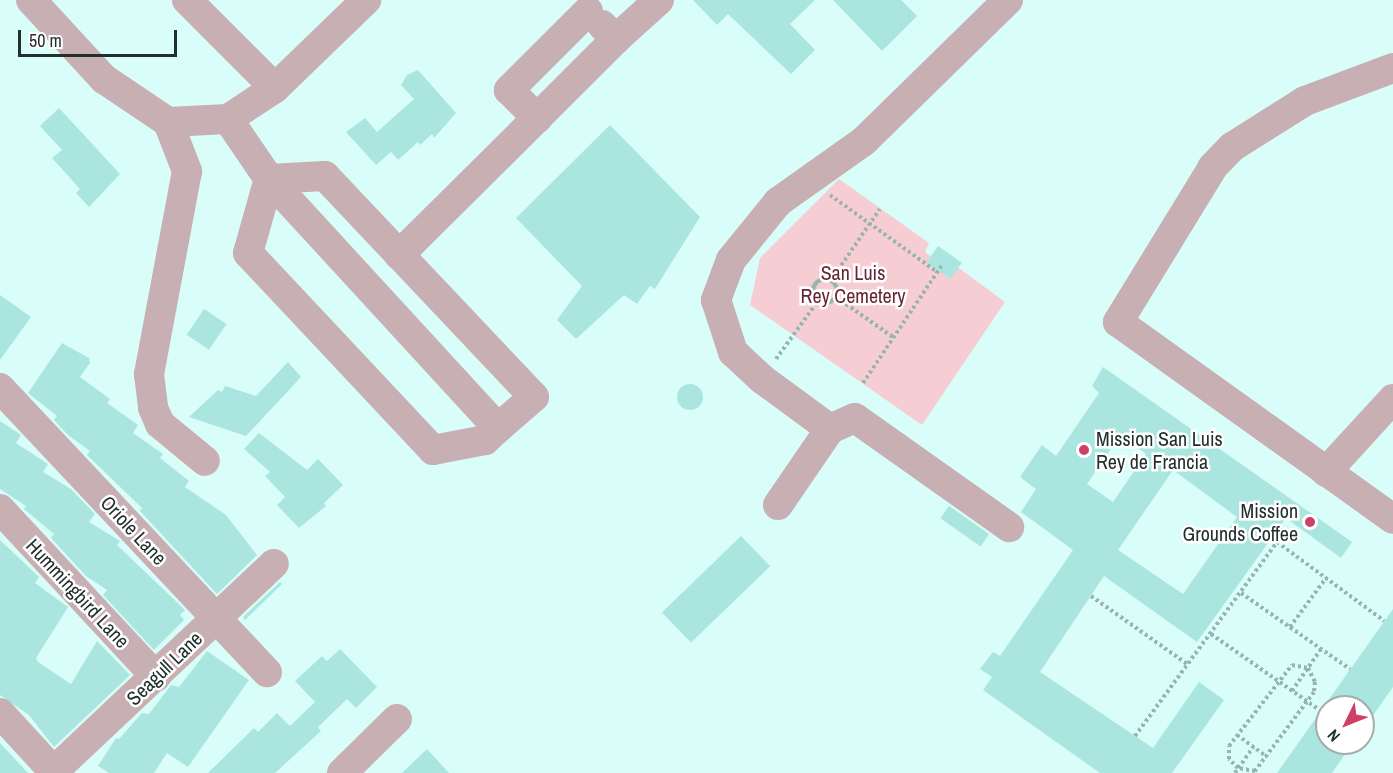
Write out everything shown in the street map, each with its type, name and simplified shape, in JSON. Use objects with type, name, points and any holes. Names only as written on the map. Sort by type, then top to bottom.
[{"type":"street","points":[[31,0],[104,79],[168,122],[187,171],[149,374],[153,408],[160,424],[205,461]]},
{"type":"street","points":[[187,0],[275,88]]},
{"type":"street","points":[[168,122],[228,119],[275,88],[366,0]]},
{"type":"street","points":[[399,255],[616,39],[659,0]]},
{"type":"street","points":[[830,429],[762,379],[733,352],[716,300],[731,260],[778,202],[864,141],[1008,0]]},
{"type":"street","points":[[537,118],[510,90],[582,6],[616,39]]},
{"type":"street","points":[[1393,68],[1305,101],[1232,147],[1213,167],[1118,321],[1393,519]]},
{"type":"street","points":[[228,119],[269,179],[498,428]]},
{"type":"street","points":[[325,176],[534,397],[485,440],[433,450],[248,253],[269,179],[325,176]]},
{"type":"street","name":"Oriole Lane","points":[[0,388],[267,672]]},
{"type":"street","points":[[1326,472],[1393,399]]},
{"type":"street","points":[[778,505],[830,429],[855,418],[1009,527]]},
{"type":"street","name":"Hummingbird Lane","points":[[0,509],[156,677]]},
{"type":"street","name":"Seagull Lane","points":[[55,772],[274,564]]},
{"type":"street","points":[[0,713],[55,772]]},
{"type":"street","points":[[342,773],[397,719]]},
{"type":"path","points":[[813,177],[827,193],[937,272]]},
{"type":"path","points":[[831,280],[880,209]]},
{"type":"path","points":[[862,383],[942,265]]},
{"type":"path","points":[[823,279],[831,280],[837,290],[836,297],[830,303],[818,302],[813,295],[814,285],[823,279]]},
{"type":"path","points":[[836,297],[893,337]]},
{"type":"path","points":[[762,379],[818,302]]},
{"type":"path","points":[[1135,736],[1277,542],[1384,621]]},
{"type":"path","points":[[1290,627],[1326,578]]},
{"type":"path","points":[[1241,593],[1350,669]]},
{"type":"path","points":[[1091,596],[1187,664]]},
{"type":"path","points":[[1211,634],[1315,707]]},
{"type":"path","points":[[1292,691],[1321,649]]},
{"type":"path","points":[[1292,665],[1308,668],[1315,682],[1314,692],[1255,771],[1239,768],[1228,754],[1238,735],[1277,680],[1292,665]]},
{"type":"path","points":[[1238,735],[1267,757]]},
{"type":"path","points":[[1235,773],[1253,746]]},
{"type":"green space","name":"San Luis Rey Cemetery","points":[[839,179],[929,243],[925,252],[947,269],[952,263],[1005,302],[922,425],[750,305],[760,258]]},
{"type":"building","points":[[693,0],[815,0],[790,24],[815,50],[791,74],[728,14],[717,25]]},
{"type":"building","points":[[833,0],[901,0],[917,16],[882,51]]},
{"type":"building","points":[[418,70],[456,113],[434,138],[432,134],[420,145],[418,142],[398,160],[391,152],[376,165],[346,132],[365,118],[377,132],[414,99],[401,85],[407,75]]},
{"type":"building","points":[[59,108],[120,174],[89,207],[76,193],[80,189],[52,158],[62,150],[40,126]]},
{"type":"building","points":[[610,125],[700,217],[655,289],[650,286],[637,304],[624,295],[576,339],[557,320],[582,286],[516,218]]},
{"type":"building","points":[[938,246],[962,263],[950,279],[927,262]]},
{"type":"building","points":[[0,295],[31,317],[0,360]]},
{"type":"building","points":[[204,309],[226,324],[209,350],[187,335]]},
{"type":"building","points":[[62,343],[89,358],[90,363],[80,377],[110,399],[107,403],[138,425],[133,433],[163,454],[160,458],[189,481],[185,487],[226,515],[257,555],[217,594],[140,511],[142,508],[87,455],[90,451],[69,436],[54,420],[57,416],[28,393]]},
{"type":"building","points":[[288,362],[301,377],[246,436],[189,417],[218,390],[222,392],[225,386],[256,396]]},
{"type":"building","points":[[1103,367],[1352,542],[1341,558],[1286,518],[1197,642],[1104,576],[1040,672],[1153,748],[1199,682],[1224,700],[1172,773],[1100,773],[983,690],[992,677],[980,669],[993,652],[1000,656],[1073,550],[1021,512],[1036,489],[1020,477],[1042,445],[1056,456],[1099,393],[1092,386]],"holes":[[[1121,434],[1146,454],[1113,502],[1087,484]],[[1173,470],[1237,517],[1183,594],[1118,550]]]},
{"type":"building","points":[[690,384],[699,388],[703,397],[699,406],[690,410],[681,406],[677,397],[681,388]]},
{"type":"building","points":[[0,421],[21,435],[16,443],[48,464],[43,472],[71,489],[95,514],[89,522],[120,541],[117,545],[185,610],[180,615],[184,620],[154,650],[103,595],[107,590],[86,576],[51,538],[54,534],[24,509],[26,506],[0,489]]},
{"type":"building","points":[[259,433],[307,470],[318,459],[343,485],[324,503],[326,506],[299,528],[277,505],[285,497],[265,476],[270,472],[244,449]]},
{"type":"building","points":[[949,506],[989,534],[981,546],[940,518]]},
{"type":"building","points":[[741,536],[770,566],[691,643],[662,612]]},
{"type":"building","points":[[0,540],[39,577],[35,583],[68,607],[36,658],[38,662],[71,684],[97,641],[130,675],[54,747],[29,715],[0,695]]},
{"type":"building","points":[[280,582],[282,584],[245,620],[243,617]]},
{"type":"building","points":[[1393,609],[1393,687],[1375,713],[1375,695],[1332,695]]},
{"type":"building","points":[[340,649],[377,687],[356,708],[347,699],[318,727],[321,731],[275,773],[208,773],[254,728],[258,732],[277,713],[290,726],[315,702],[295,681],[322,656],[327,661]]},
{"type":"building","points":[[207,651],[249,680],[188,767],[167,753],[154,773],[109,773],[98,766],[116,738],[119,739],[142,713],[149,714],[171,685],[179,687]]},
{"type":"building","points":[[1315,719],[1315,755],[1345,755],[1332,773],[1277,773]]},
{"type":"building","points":[[0,743],[28,773],[0,773]]},
{"type":"building","points":[[427,749],[449,773],[402,773]]},
{"type":"place","name":"Mission San Luis Rey de Francia","points":[[1084,450]]},
{"type":"place","name":"Mission Grounds Coffee","points":[[1310,522]]}]
